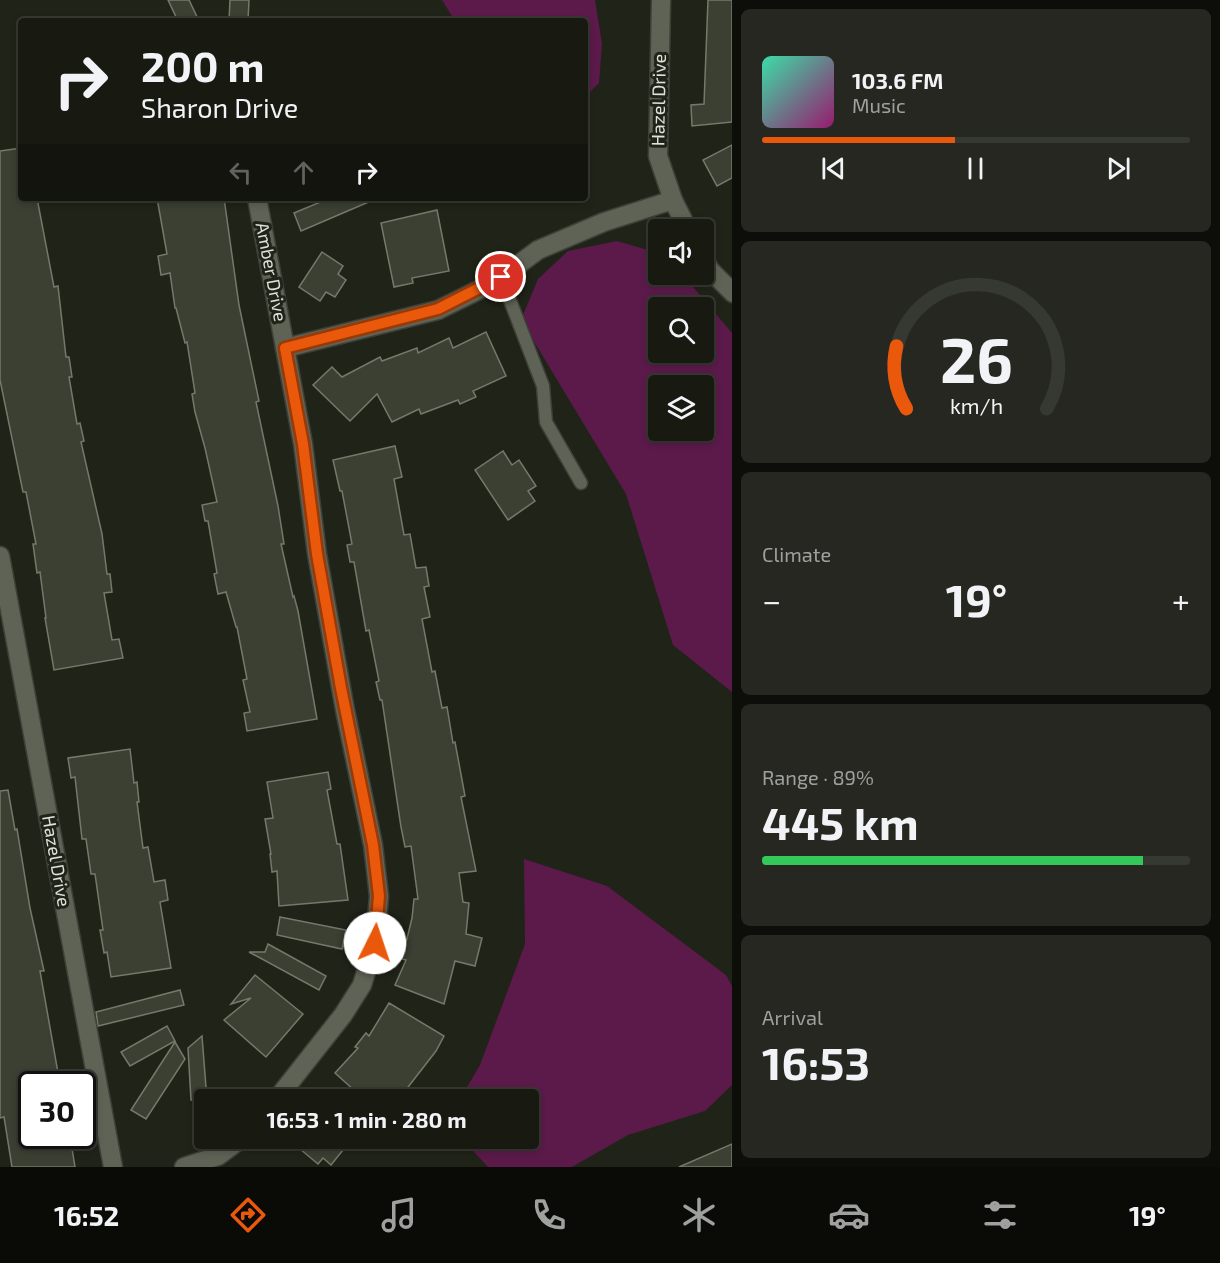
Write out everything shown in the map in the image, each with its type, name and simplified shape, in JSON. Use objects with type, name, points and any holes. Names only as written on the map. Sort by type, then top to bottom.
[{"type":"street","name":"Hazel Drive","points":[[661,0],[658,156],[673,200],[682,219]]},
{"type":"street","points":[[285,348],[438,309],[501,277],[538,250],[604,222],[673,200]]},
{"type":"street","name":"Amber Drive","points":[[258,201],[303,444],[317,554],[345,710],[373,845],[379,896],[375,943],[362,986],[343,1015],[285,1089]]},
{"type":"street","points":[[714,274],[732,293]]},
{"type":"street","name":"Hazel Drive","points":[[0,555],[113,1167]]},
{"type":"street","points":[[184,1167],[218,1156],[227,1149]]},
{"type":"lane","points":[[501,277],[543,386],[546,422],[581,483]]},
{"type":"shaded area","points":[[442,0],[595,0],[602,44],[599,83],[588,94],[588,18],[453,18]]},
{"type":"shaded area","points":[[617,241],[648,250],[648,285],[691,285],[702,297],[648,297],[648,363],[714,363],[714,312],[732,333],[732,692],[673,645],[626,494],[521,320],[538,279],[568,251]]},
{"type":"shaded area","points":[[524,859],[607,886],[726,975],[732,986],[732,1085],[705,1111],[628,1135],[572,1167],[488,1167],[471,1149],[539,1149],[539,1089],[466,1089],[480,1065],[525,944]]},
{"type":"building","points":[[168,0],[189,0],[198,18],[177,18]]},
{"type":"building","points":[[230,0],[249,0],[248,18],[229,18]]},
{"type":"building","points":[[708,0],[732,0],[732,122],[692,126],[691,105],[704,104]]},
{"type":"building","points":[[732,145],[732,178],[717,186],[703,160]]},
{"type":"building","points":[[18,148],[18,201],[38,201],[54,287],[58,286],[77,424],[80,423],[84,441],[81,442],[102,534],[107,574],[110,574],[112,592],[104,593],[112,640],[119,639],[123,658],[54,670],[40,572],[37,573],[33,544],[36,544],[0,380],[0,151]]},
{"type":"building","points":[[158,201],[224,201],[239,305],[259,401],[256,402],[278,506],[284,544],[281,544],[298,611],[317,719],[247,731],[244,713],[250,712],[243,680],[247,679],[237,627],[226,592],[218,594],[214,574],[217,573],[208,521],[205,521],[202,505],[217,502],[195,412],[192,394],[195,393],[187,342],[185,343],[175,308],[170,273],[161,275],[158,256],[167,254]]},
{"type":"building","points":[[323,201],[371,201],[301,231],[294,213]]},
{"type":"building","points":[[437,210],[449,271],[412,278],[413,283],[394,287],[381,223]]},
{"type":"building","points":[[322,252],[343,266],[338,274],[346,280],[335,297],[326,292],[320,301],[299,287]]},
{"type":"building","points":[[486,332],[506,376],[473,391],[476,397],[460,404],[458,400],[421,414],[419,409],[392,422],[377,394],[350,421],[313,385],[332,367],[342,377],[380,357],[382,361],[417,348],[418,353],[449,338],[453,348]]},
{"type":"building","points":[[395,446],[402,477],[394,479],[404,535],[410,534],[416,568],[426,567],[429,586],[424,587],[430,617],[422,619],[432,672],[435,671],[442,708],[447,707],[453,743],[455,742],[465,796],[461,797],[476,871],[459,873],[463,902],[469,903],[466,934],[482,938],[475,966],[455,961],[444,1004],[395,985],[406,960],[402,959],[414,899],[418,899],[411,846],[405,847],[382,700],[380,700],[376,682],[379,681],[369,630],[366,631],[354,562],[350,562],[347,545],[352,544],[342,491],[340,491],[333,460]]},
{"type":"building","points":[[503,451],[512,465],[519,460],[536,486],[528,491],[535,501],[508,520],[475,470]]},
{"type":"building","points":[[130,749],[134,783],[137,782],[139,802],[137,802],[143,848],[148,847],[154,882],[165,880],[168,900],[160,902],[171,968],[111,977],[107,952],[104,953],[100,930],[103,930],[95,874],[91,874],[86,839],[82,839],[75,777],[71,778],[68,758]]},
{"type":"building","points":[[328,772],[331,789],[327,790],[337,844],[340,844],[348,900],[279,906],[277,871],[272,872],[265,819],[273,818],[267,782]]},
{"type":"building","points":[[8,790],[15,830],[17,829],[30,908],[44,971],[40,971],[58,1071],[18,1071],[18,1149],[72,1149],[75,1167],[12,1167],[4,1117],[0,1118],[0,791]]},
{"type":"building","points":[[280,917],[346,930],[342,949],[277,935]]},
{"type":"building","points":[[268,944],[326,976],[319,990],[249,952],[265,952]]},
{"type":"building","points":[[255,975],[303,1014],[266,1057],[224,1020],[251,998],[231,1004]]},
{"type":"building","points":[[180,990],[184,1005],[98,1026],[96,1012]]},
{"type":"building","points":[[389,1003],[444,1036],[436,1051],[407,1089],[353,1089],[335,1073],[358,1048],[355,1047],[366,1033],[369,1036]]},
{"type":"building","points":[[167,1026],[175,1041],[130,1066],[121,1052]]},
{"type":"building","points":[[202,1036],[206,1089],[194,1089],[194,1100],[191,1100],[188,1048]]},
{"type":"building","points":[[175,1042],[185,1059],[146,1119],[131,1110]]},
{"type":"building","points":[[732,1144],[732,1167],[679,1167]]},
{"type":"building","points":[[300,1149],[343,1150],[331,1165],[323,1158],[318,1164]]},
{"type":"route","points":[[375,943],[379,896],[373,845],[317,554],[303,444],[285,348],[438,309],[501,277]]}]
